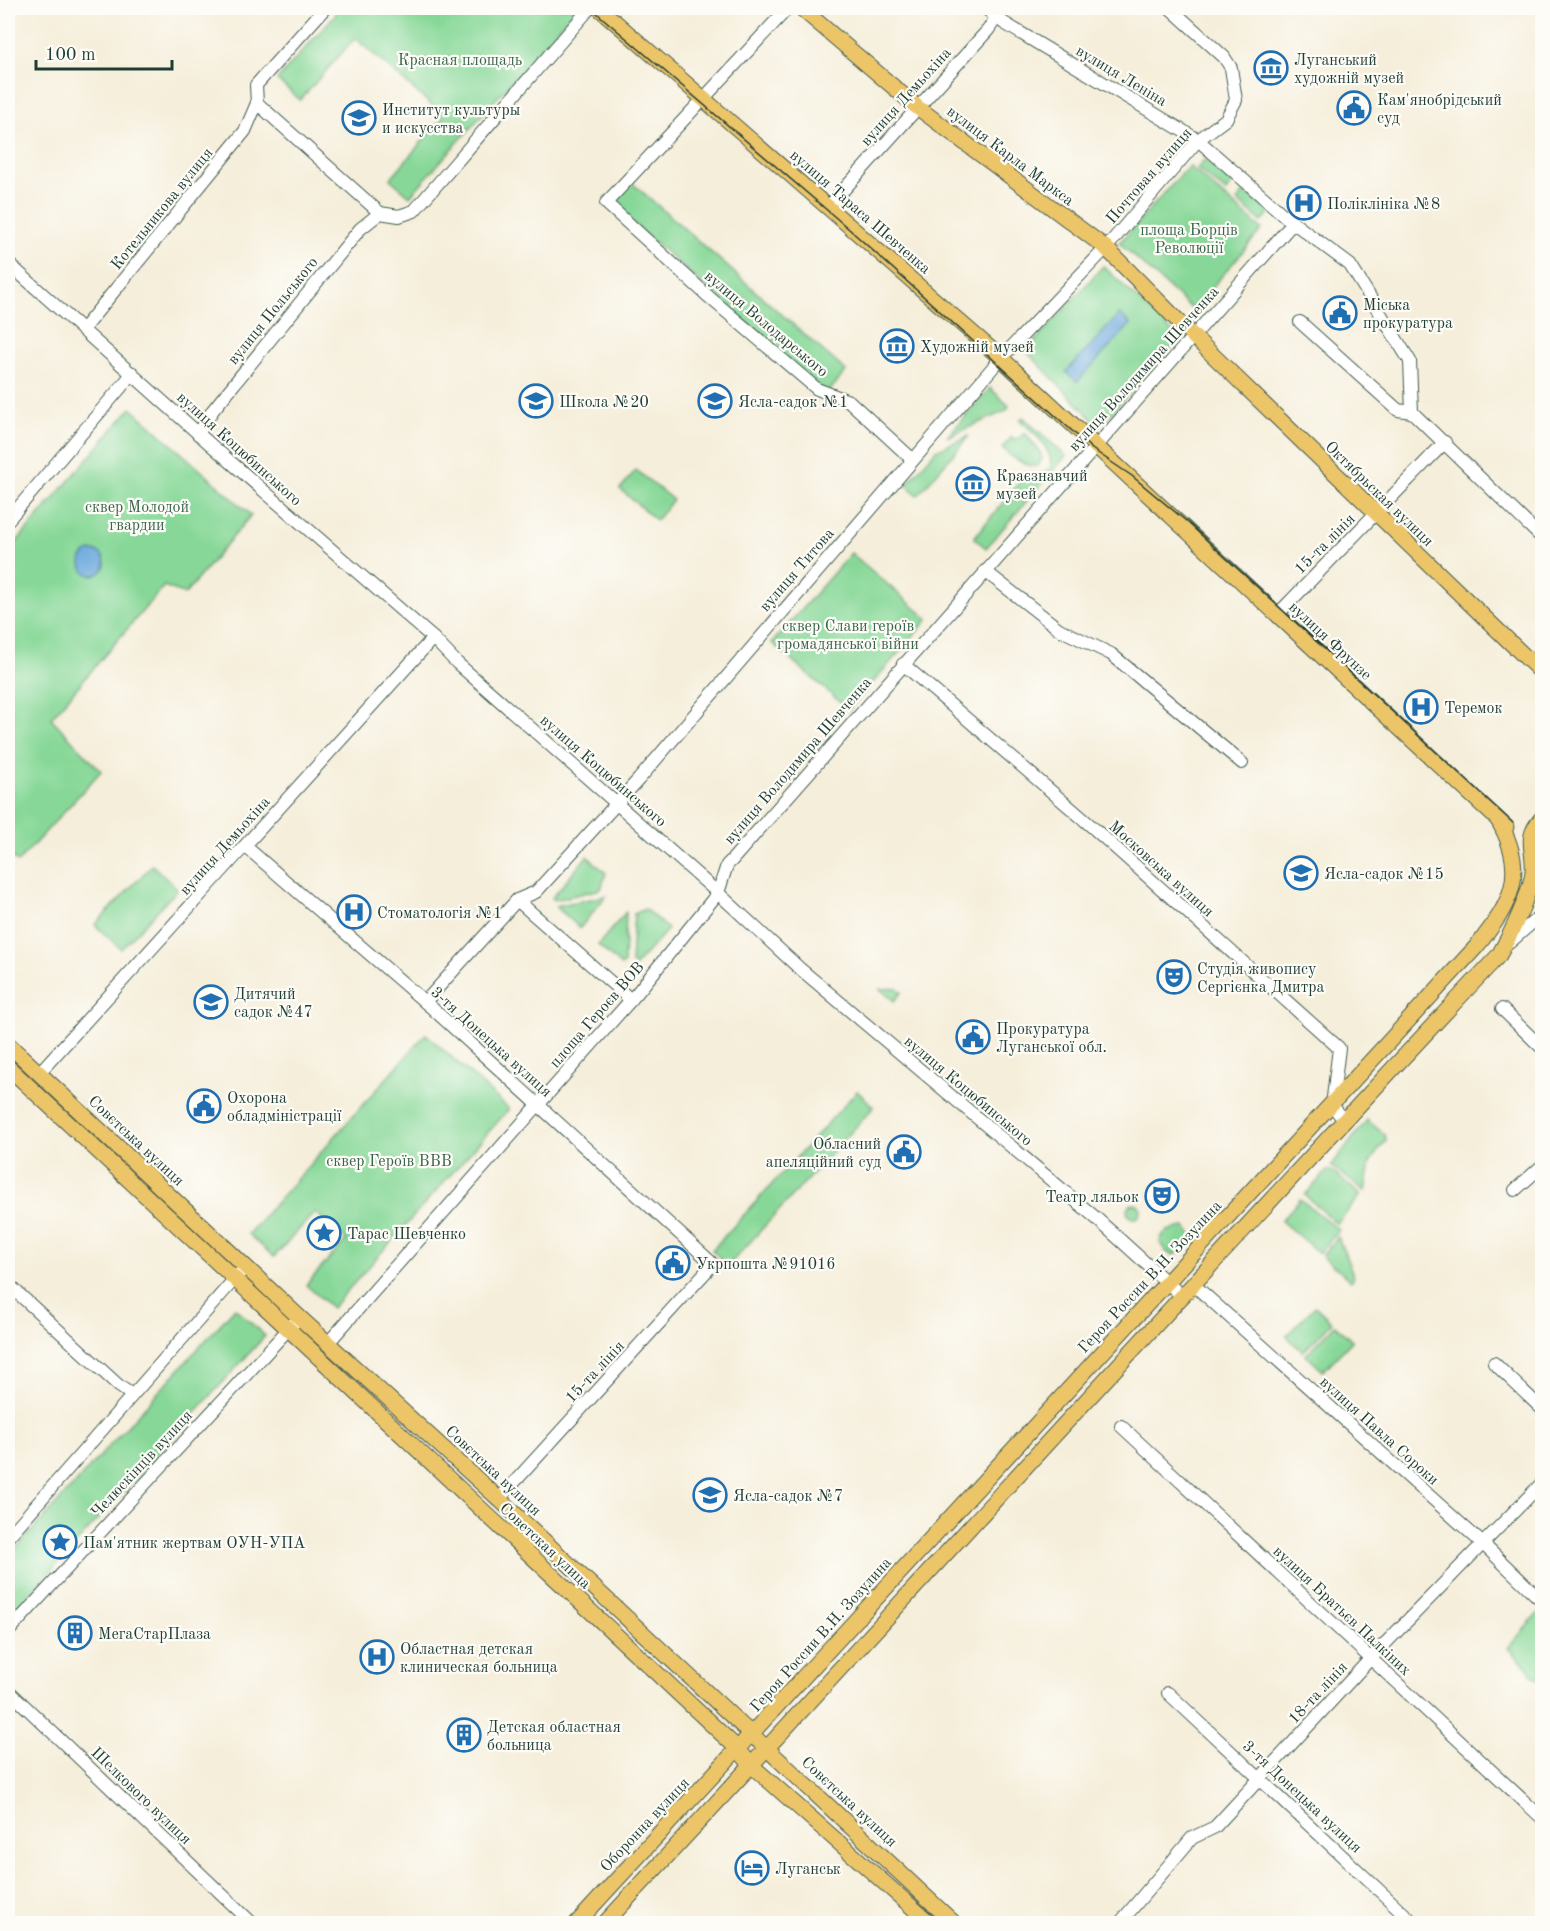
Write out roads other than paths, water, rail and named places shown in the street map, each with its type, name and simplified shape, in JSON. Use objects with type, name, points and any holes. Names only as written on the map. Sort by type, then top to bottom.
[{"type":"main road","name":"вулиця Тараса Шевченка","points":[[599,8],[829,206],[1001,358],[1095,446]]},
{"type":"main road","name":"вулиця Карла Маркса","points":[[801,8],[917,107],[1106,248],[1194,337]]},
{"type":"main road","name":"Октябрьская вулиця","points":[[1194,337],[1542,673]]},
{"type":"main road","name":"вулиця Фрунзе","points":[[1095,446],[1530,850]]},
{"type":"main road","points":[[604,1923],[1498,955],[1516,925],[1529,889],[1534,862],[1530,850],[1531,830],[1542,818]]},
{"type":"main road","name":"Героя России В.Н. Зозулина","points":[[738,1749],[1332,1105],[1498,920],[1512,887],[1515,869],[1511,842],[1498,820]]},
{"type":"main road","name":"Совєтська вулиця","points":[[8,1044],[299,1317],[499,1499],[955,1923]]},
{"type":"main road","name":"Советская улица","points":[[8,1067],[738,1749],[751,1765],[931,1923]]},
{"type":"main road","name":"Оборонна вулиця","points":[[576,1923],[738,1749]]},
{"type":"street","name":"Котельникова вулиця","points":[[83,329],[244,131],[257,103],[256,85],[325,8]]},
{"type":"street","points":[[257,103],[380,213],[399,216],[414,211],[590,8]]},
{"type":"street","points":[[702,99],[788,8]]},
{"type":"street","name":"вулиця Леніна","points":[[985,8],[1000,13],[1198,140],[1293,223],[1350,265],[1410,362],[1412,412]]},
{"type":"street","name":"Почтовая вулиця","points":[[1001,358],[1106,248],[1198,140],[1226,119],[1232,110],[1236,100],[1232,68],[1224,57],[1170,8]]},
{"type":"street","name":"вулиця Демьохіна","points":[[829,206],[988,30],[1000,13]]},
{"type":"street","name":"вулиця Володарського","points":[[702,99],[606,202],[709,297],[817,389],[849,401],[912,459]]},
{"type":"street","name":"вулиця Польського","points":[[198,434],[213,410],[339,254],[370,219],[380,213]]},
{"type":"street","name":"вулиця Володимира Шевченка","points":[[718,893],[727,866],[1293,223]]},
{"type":"street","name":"вулиця Коцюбинського","points":[[8,263],[133,373],[198,434],[433,638],[457,663],[616,802],[798,967],[1096,1218],[1183,1297]]},
{"type":"street","points":[[1300,322],[1398,410],[1412,412],[1542,538]]},
{"type":"street","name":"вулиця Титова","points":[[616,802],[1001,358]]},
{"type":"street","points":[[8,520],[133,373]]},
{"type":"street","name":"15-та лінія","points":[[1277,615],[1445,442]]},
{"type":"street","points":[[985,571],[1059,629],[1111,654],[1242,763]]},
{"type":"street","name":"вулиця Демьохіна","points":[[39,1073],[433,638]]},
{"type":"street","name":"Московська вулиця","points":[[903,664],[1081,817],[1339,1048],[1332,1105]]},
{"type":"street","points":[[425,1002],[517,900],[536,892],[616,802]]},
{"type":"street","name":"3-тя Донецька вулиця","points":[[245,846],[425,1002],[712,1264]]},
{"type":"street","name":"вулиця Фрунзе","points":[[1530,850],[1542,861]]},
{"type":"street","name":"площа Героєв ВОВ","points":[[328,1343],[631,1000],[718,893]]},
{"type":"street","points":[[517,900],[631,1000]]},
{"type":"street","points":[[1498,955],[1528,924],[1542,914]]},
{"type":"street","points":[[1502,1010],[1542,1048]]},
{"type":"street","points":[[1332,1105],[1344,1120]]},
{"type":"street","points":[[1515,1190],[1542,1166]]},
{"type":"street","name":"15-та лінія","points":[[499,1499],[712,1264]]},
{"type":"street","points":[[8,1537],[246,1266]]},
{"type":"street","points":[[8,1284],[119,1386],[132,1395]]},
{"type":"street","name":"вулиця Павла Сороки","points":[[1194,1285],[1482,1543],[1542,1601]]},
{"type":"street","name":"Челюскінців вулиця","points":[[8,1632],[299,1317]]},
{"type":"street","points":[[1494,1363],[1542,1409]]},
{"type":"street","name":"вулиця Братьєв Палкіних","points":[[1121,1426],[1542,1818]]},
{"type":"street","name":"18-та лінія","points":[[1119,1923],[1192,1838],[1215,1827],[1371,1658],[1542,1483]]},
{"type":"street","name":"Шелкового вулиця","points":[[8,1690],[253,1923]]},
{"type":"street","name":"3-тя Донецька вулиця","points":[[1168,1693],[1415,1923]]},
{"type":"water","points":[[1120,314],[1131,324],[1077,382],[1066,372]]},
{"type":"water","points":[[93,551],[102,554],[105,563],[102,572],[93,575],[84,572],[81,563],[84,554]]},
{"type":"tram line","points":[[591,8],[849,229],[1092,449],[1132,476],[1186,521],[1513,823]]},
{"type":"place","name":"Луганський художній музей","points":[[1271,68]]},
{"type":"place","name":"Кам'янобрідський суд","points":[[1354,108]]},
{"type":"place","name":"Институт культуры и искусства","points":[[359,118]]},
{"type":"place","name":"Поліклініка №8","points":[[1304,203]]},
{"type":"place","name":"Міська прокуратура","points":[[1340,313]]},
{"type":"place","name":"Художній музей","points":[[897,346]]},
{"type":"place","name":"Школа №20","points":[[536,401]]},
{"type":"place","name":"Ясла-садок №1","points":[[715,401]]},
{"type":"place","name":"Краєзнавчий музей","points":[[973,484]]},
{"type":"place","name":"Теремок","points":[[1421,707]]},
{"type":"place","name":"Ясла-садок №15","points":[[1301,873]]},
{"type":"place","name":"Стоматологія №1","points":[[354,912]]},
{"type":"place","name":"Студія живопису Сергієнка Дмитра","points":[[1174,977]]},
{"type":"place","name":"Дитячий садок №47","points":[[211,1002]]},
{"type":"place","name":"Прокуратура Луганської обл.","points":[[973,1037]]},
{"type":"place","name":"Охорона обладміністрації","points":[[204,1106]]},
{"type":"place","name":"Обласний апеляційний суд","points":[[904,1152]]},
{"type":"place","name":"Театр ляльок","points":[[1162,1196]]},
{"type":"place","name":"Тарас Шевченко","points":[[324,1233]]},
{"type":"place","name":"Укрпошта №91016","points":[[673,1263]]},
{"type":"place","name":"Ясла-садок №7","points":[[710,1495]]},
{"type":"place","name":"Пам'ятник жертвам ОУН-УПА","points":[[60,1542]]},
{"type":"place","name":"МегаСтарПлаза","points":[[75,1633]]},
{"type":"place","name":"Областная детская клиническая больница","points":[[377,1657]]},
{"type":"place","name":"Детская областная больница","points":[[464,1735]]},
{"type":"place","name":"Луганськ","points":[[752,1868]]},
{"type":"park label","name":"Красная площадь","points":[[460,59]]},
{"type":"park label","name":"площа Борців Революції","points":[[1189,238]]},
{"type":"park label","name":"сквер Молодой гвардии","points":[[137,515]]},
{"type":"park label","name":"сквер Слави героїв громадянської війни","points":[[848,634]]},
{"type":"park label","name":"сквер Героїв ВВВ","points":[[389,1160]]}]
